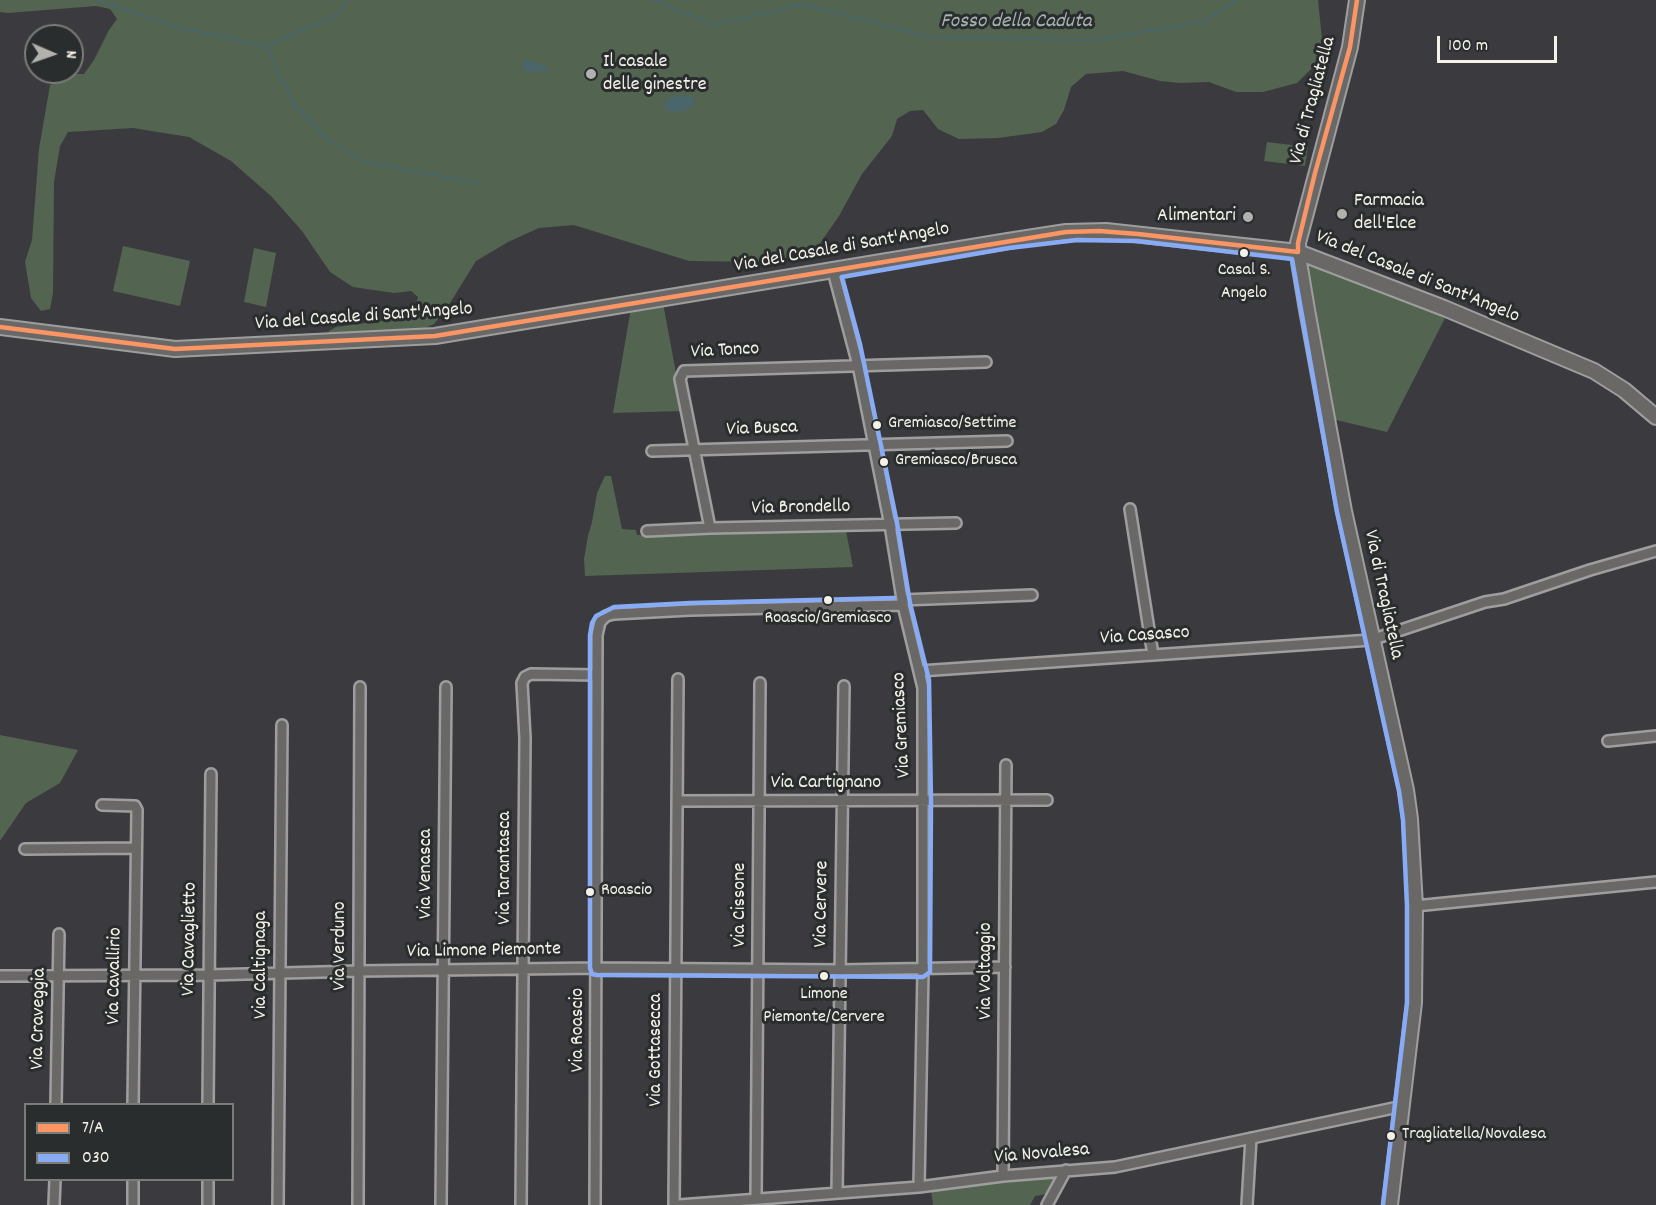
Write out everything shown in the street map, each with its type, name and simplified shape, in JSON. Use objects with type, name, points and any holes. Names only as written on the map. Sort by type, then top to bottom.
[{"type":"main road","name":"Via di Tragliatella","points":[[1357,0],[1352,36],[1312,183],[1298,252],[1342,500],[1409,809],[1415,906],[1414,1003],[1390,1205]]},
{"type":"main road","name":"Via del Casale di Sant'Angelo","points":[[0,327],[176,349],[435,336],[1008,241],[1088,231],[1138,234],[1298,252],[1444,308],[1586,367],[1624,390],[1656,417]]},
{"type":"street","name":"Via Gremiasco","points":[[833,271],[858,365],[903,603],[923,691],[923,970],[919,1187]]},
{"type":"street","points":[[858,365],[986,362]]},
{"type":"street","name":"Via Tonco","points":[[710,528],[680,379],[684,371],[858,365]]},
{"type":"street","name":"Via Busca","points":[[652,451],[1007,441]]},
{"type":"street","points":[[1130,509],[1153,655]]},
{"type":"street","name":"Via Brondello","points":[[647,531],[956,523]]},
{"type":"street","name":"Via Casasco","points":[[920,671],[1371,640],[1485,602],[1504,599],[1656,551]]},
{"type":"street","name":"Via Roascio","points":[[595,1205],[597,675],[598,628],[602,620],[611,615],[700,609],[903,603],[1032,595]]},
{"type":"street","name":"Via Tarantasca","points":[[521,1205],[525,738],[522,683],[524,678],[531,674],[597,675]]},
{"type":"street","name":"Via Gottasecca","points":[[674,1205],[678,679]]},
{"type":"street","name":"Via Cissone","points":[[756,1199],[760,683]]},
{"type":"street","name":"Via Cervere","points":[[837,1193],[844,686]]},
{"type":"street","name":"Via Verduno","points":[[358,1205],[360,687]]},
{"type":"street","name":"Via Venasca","points":[[441,1205],[446,687]]},
{"type":"street","name":"Via Caltignaga","points":[[278,1205],[282,725]]},
{"type":"street","points":[[1608,741],[1656,736]]},
{"type":"street","name":"Via Voltaggio","points":[[1003,1176],[1006,765]]},
{"type":"street","name":"Via Cavaglietto","points":[[208,1103],[211,774]]},
{"type":"street","name":"Via Cartignano","points":[[677,801],[1047,800]]},
{"type":"street","name":"Via Cavallirio","points":[[102,805],[135,806],[137,810],[133,1103]]},
{"type":"street","points":[[25,849],[136,848]]},
{"type":"street","points":[[1415,906],[1656,882]]},
{"type":"street","name":"Via Craveggia","points":[[56,1103],[59,934]]},
{"type":"street","name":"Via Limone Piemonte","points":[[0,976],[209,975],[358,970],[597,968],[923,970],[1005,967]]},
{"type":"street","name":"Via Novalesa","points":[[679,1205],[919,1187],[1003,1176],[1131,1164],[1403,1106]]},
{"type":"street","points":[[1247,1205],[1251,1138]]},
{"type":"street","points":[[1047,1205],[1066,1170]]},
{"type":"street","points":[[54,1205],[55,1181]]},
{"type":"street","points":[[133,1181],[133,1205]]},
{"type":"street","points":[[208,1181],[208,1205]]},
{"type":"green space","points":[[0,0],[1318,0],[1322,39],[1320,60],[1297,83],[1263,92],[1236,92],[1209,82],[1160,81],[1123,71],[1086,74],[1071,87],[1064,110],[1056,124],[1042,132],[998,138],[959,139],[938,129],[923,110],[910,111],[897,119],[892,136],[862,174],[839,216],[814,252],[766,262],[689,261],[574,225],[539,228],[508,242],[476,261],[434,324],[406,332],[329,336],[329,331],[336,327],[403,318],[416,305],[418,297],[411,291],[394,293],[353,287],[330,272],[302,231],[271,196],[231,161],[189,137],[133,128],[68,132],[60,146],[54,182],[53,293],[50,309],[41,311],[31,298],[25,262],[32,240],[39,149],[50,85],[84,84],[84,74],[117,19],[110,9],[96,6],[0,12]]},
{"type":"green space","points":[[1267,142],[1308,147],[1305,166],[1264,161]]},
{"type":"green space","points":[[123,246],[190,261],[180,306],[113,291]]},
{"type":"green space","points":[[254,248],[276,253],[266,307],[244,302]]},
{"type":"green space","points":[[1305,264],[1373,285],[1445,318],[1387,432],[1332,419]]},
{"type":"green space","points":[[663,303],[683,411],[613,413],[631,308]]},
{"type":"green space","points":[[605,476],[611,476],[622,529],[636,530],[637,535],[846,531],[853,567],[585,576],[584,559],[588,536],[597,493]]},
{"type":"green space","points":[[0,735],[78,750],[60,783],[26,803],[0,841]]},
{"type":"green space","points":[[1053,1176],[1054,1183],[1046,1194],[1035,1196],[1030,1205],[933,1205],[931,1190]]},
{"type":"water","points":[[525,59],[548,67],[547,72],[535,71],[534,73],[522,70]]},
{"type":"water","points":[[683,95],[694,98],[695,105],[683,111],[673,112],[666,109],[664,105],[668,98]]},
{"type":"waterway","name":"Fosso della Caduta","points":[[97,0],[178,27],[266,46],[337,15],[349,0]]},
{"type":"waterway","name":"Fosso della Caduta","points":[[654,0],[714,25],[802,4],[930,37],[1093,40],[1204,21],[1237,0]]},
{"type":"waterway","points":[[266,46],[294,104],[328,140],[365,162],[478,183]]},
{"type":"transit line","name":"7/A","points":[[1298,252],[1298,243],[1315,173],[1350,47],[1357,0]]},
{"type":"transit line","name":"7/A","points":[[0,327],[175,349],[435,336],[1066,232],[1099,231],[1138,234],[1298,252]]},
{"type":"transit line","name":"030","points":[[894,598],[614,607],[596,616],[590,635],[590,968],[592,974],[923,977],[930,972],[929,680],[910,603],[897,523],[860,344],[842,277],[1009,248],[1077,240],[1137,241],[1292,259],[1337,512],[1399,791],[1403,820],[1407,906],[1407,1003],[1383,1204]]},
{"type":"place","name":"Il casale delle ginestre","points":[[591,74]]},
{"type":"place","name":"Farmacia dell'Elce","points":[[1342,214]]},
{"type":"place","name":"Alimentari","points":[[1248,217]]},
{"type":"place","name":"Casal S. Angelo","points":[[1244,253]]},
{"type":"place","name":"Gremiasco/Settime","points":[[877,425]]},
{"type":"place","name":"Gremiasco/Brusca","points":[[884,462]]},
{"type":"place","name":"Roascio/Gremiasco","points":[[828,600]]},
{"type":"place","name":"Roascio","points":[[590,892]]},
{"type":"place","name":"Limone Piemonte/Cervere","points":[[824,976]]},
{"type":"place","name":"Tragliatella/Novalesa","points":[[1391,1136]]}]
